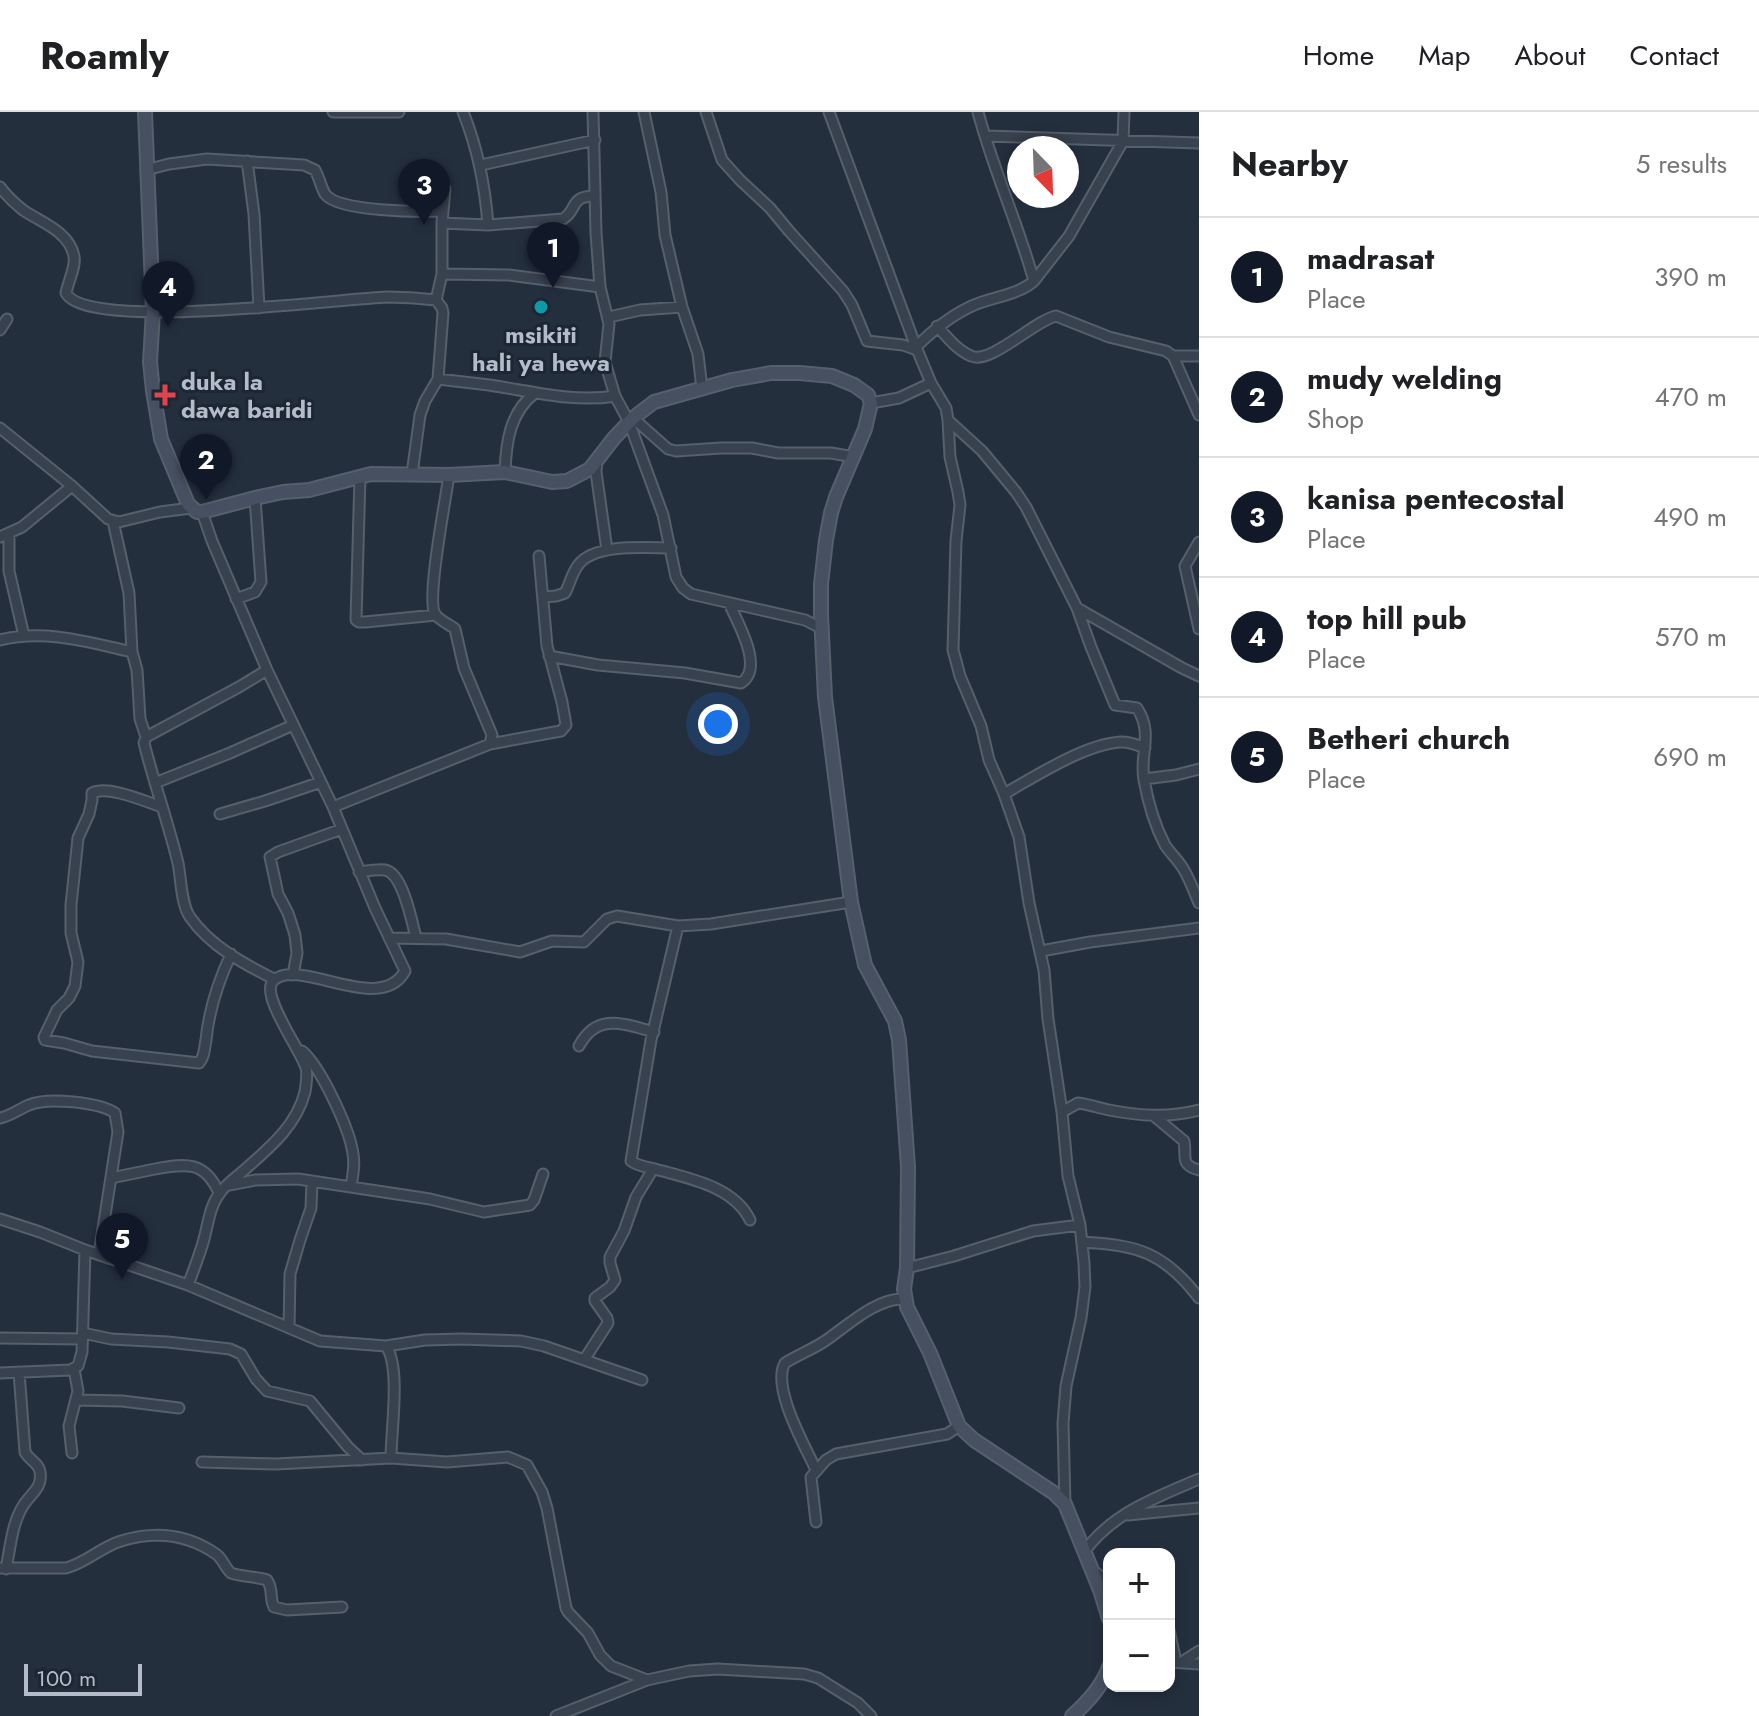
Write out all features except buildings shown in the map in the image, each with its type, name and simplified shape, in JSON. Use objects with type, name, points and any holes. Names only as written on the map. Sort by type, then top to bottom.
[{"type":"street","points":[[145,112],[153,311],[150,362],[161,439],[197,510],[405,971],[399,981],[382,988],[363,988],[293,975],[274,979],[270,987],[272,1000],[307,1074],[305,1089],[295,1116],[274,1144],[219,1193],[188,1285]]},
{"type":"street","points":[[333,112],[399,112]]},
{"type":"street","points":[[463,112],[481,165],[488,225]]},
{"type":"street","points":[[593,112],[600,287],[609,317],[605,362],[615,396],[631,420],[663,515],[676,577],[685,590],[699,597],[805,620],[823,629]]},
{"type":"street","points":[[644,112],[661,192],[665,235],[682,307],[698,354],[702,389]]},
{"type":"street","points":[[706,112],[722,160],[770,208],[843,291],[867,341],[916,348]]},
{"type":"street","points":[[829,112],[916,348],[946,408],[950,457],[960,505],[953,650],[960,676],[981,726],[989,760],[1019,837],[1029,903],[1041,951],[1068,1176],[1080,1225],[1085,1287],[1066,1386],[1063,1423],[1065,1504],[1103,1602]]},
{"type":"street","points":[[978,112],[1034,281]]},
{"type":"street","points":[[916,348],[937,326],[972,306],[1014,292],[1034,281],[1069,236],[1123,141],[1124,112]]},
{"type":"street","points":[[985,136],[1199,143]]},
{"type":"street","points":[[481,165],[595,140]]},
{"type":"street","points":[[146,170],[188,161],[220,159],[304,165],[318,174],[328,196],[350,204],[399,212],[443,211]]},
{"type":"street","points":[[247,161],[254,214],[259,308]]},
{"type":"street","points":[[0,187],[24,211],[46,222],[67,242],[74,261],[66,293],[68,299],[82,306],[153,311],[259,308],[386,297],[436,300],[443,313],[438,379],[420,415],[412,474]]},
{"type":"street","points":[[436,300],[442,274],[445,189]]},
{"type":"street","points":[[442,223],[488,225],[563,219],[580,198],[595,196]]},
{"type":"street","points":[[442,274],[509,275],[600,287]]},
{"type":"street","points":[[609,317],[640,310],[682,307]]},
{"type":"street","points":[[937,326],[964,352],[977,358],[995,352],[1024,332],[1056,316],[1109,337],[1173,356],[1199,356]]},
{"type":"street","points":[[0,330],[7,319]]},
{"type":"street","points":[[1173,356],[1199,415]]},
{"type":"street","points":[[0,428],[72,486],[101,514],[119,522],[160,512],[197,510],[283,492],[309,490],[371,474],[505,472],[552,482],[567,481],[585,473],[631,420],[661,398],[771,373],[832,376],[868,395],[871,403],[865,429],[836,497],[826,540],[821,584],[825,697],[851,902],[865,965],[898,1031],[907,1143],[905,1299],[959,1426],[1065,1504]]},
{"type":"street","points":[[438,379],[553,395],[615,396]]},
{"type":"street","points":[[871,403],[899,398],[931,383]]},
{"type":"street","points":[[505,472],[514,417],[535,393]]},
{"type":"street","points":[[631,420],[672,451],[752,448],[778,453],[831,453],[854,457]]},
{"type":"street","points":[[948,420],[982,451],[1016,492],[1077,608],[1115,705],[1137,708],[1143,719],[1146,727],[1144,779],[1159,832],[1183,867],[1199,903]]},
{"type":"street","points":[[597,460],[607,550]]},
{"type":"street","points":[[449,475],[432,605],[436,615],[455,629],[464,668],[492,735],[490,744]]},
{"type":"street","points":[[360,476],[356,620],[365,622],[436,615]]},
{"type":"street","points":[[24,636],[4,535],[22,527],[72,486]]},
{"type":"street","points":[[236,599],[255,592],[261,582],[255,498]]},
{"type":"street","points":[[113,521],[129,593],[132,652],[137,670],[140,719],[146,737],[144,743],[178,864],[189,917],[231,954],[274,979]]},
{"type":"street","points":[[1199,542],[1185,568],[1199,629]]},
{"type":"street","points":[[543,597],[565,593],[581,562],[607,550],[671,548]]},
{"type":"street","points":[[333,807],[490,744],[555,732],[564,727],[566,721],[549,656],[539,556]]},
{"type":"street","points":[[549,656],[741,683],[749,675],[751,660],[729,603]]},
{"type":"street","points":[[1077,608],[1199,676]]},
{"type":"street","points":[[1,639],[61,636],[132,652]]},
{"type":"street","points":[[146,737],[267,670]]},
{"type":"street","points":[[155,783],[293,725]]},
{"type":"street","points":[[1004,794],[1059,763],[1103,746],[1124,742],[1145,748]]},
{"type":"street","points":[[1144,779],[1199,769]]},
{"type":"street","points":[[220,814],[321,782]]},
{"type":"street","points":[[162,807],[124,794],[96,790],[92,793],[89,814],[78,838],[71,905],[71,933],[78,962],[75,986],[57,1010],[45,1040],[92,1051],[199,1063],[203,1058],[215,991],[231,954]]},
{"type":"street","points":[[293,975],[297,953],[295,935],[278,894],[270,857],[342,829]]},
{"type":"street","points":[[359,872],[387,870],[392,873],[406,902],[416,938]]},
{"type":"street","points":[[389,938],[446,939],[520,952],[552,941],[584,942],[602,923],[617,916],[678,926],[711,924],[851,902]]},
{"type":"street","points":[[678,926],[651,1040],[631,1160],[632,1163],[709,1185],[744,1209],[750,1220]]},
{"type":"street","points":[[1041,951],[1199,928]]},
{"type":"street","points":[[579,1046],[588,1033],[602,1024],[619,1023],[654,1032]]},
{"type":"street","points":[[296,1046],[307,1055],[323,1081],[352,1144],[354,1171],[351,1186]]},
{"type":"street","points":[[0,1118],[41,1101],[90,1105],[113,1111],[117,1117],[118,1132],[99,1254]]},
{"type":"street","points":[[1062,1112],[1083,1103],[1154,1116],[1199,1110]]},
{"type":"street","points":[[1154,1116],[1184,1141],[1186,1163],[1199,1170]]},
{"type":"street","points":[[111,1178],[178,1164],[190,1165],[211,1177],[219,1193]]},
{"type":"street","points":[[584,1360],[608,1323],[595,1298],[614,1282],[610,1257],[624,1231],[636,1197],[653,1169]]},
{"type":"street","points":[[227,1185],[265,1180],[312,1181],[430,1199],[484,1212],[530,1205],[543,1174]]},
{"type":"street","points":[[289,1328],[290,1274],[311,1208],[312,1181]]},
{"type":"street","points":[[0,1219],[188,1285],[320,1341],[386,1346],[425,1340],[521,1341],[642,1380]]},
{"type":"street","points":[[907,1268],[1033,1231],[1080,1225]]},
{"type":"street","points":[[1082,1242],[1116,1244],[1150,1255],[1174,1269],[1199,1298]]},
{"type":"street","points":[[0,1373],[74,1369],[80,1363],[85,1250]]},
{"type":"street","points":[[816,1470],[799,1436],[783,1391],[781,1379],[785,1363],[887,1301],[905,1299]]},
{"type":"street","points":[[0,1338],[82,1336],[230,1349],[243,1357],[262,1386],[273,1393],[310,1401],[362,1460]]},
{"type":"street","points":[[386,1346],[391,1354],[393,1374],[391,1458]]},
{"type":"street","points":[[72,1453],[69,1426],[78,1386],[74,1369]]},
{"type":"street","points":[[19,1372],[25,1452],[39,1467],[40,1477],[38,1488],[19,1513],[3,1568],[66,1568],[109,1545],[161,1534],[183,1539],[216,1554],[236,1575],[267,1580],[272,1589],[274,1607],[287,1610],[342,1607]]},
{"type":"street","points":[[76,1400],[122,1401],[179,1408]]},
{"type":"street","points":[[816,1522],[810,1480],[812,1473],[832,1456],[942,1435],[959,1426]]},
{"type":"street","points":[[202,1462],[276,1464],[391,1458],[455,1462],[508,1457],[527,1465],[547,1508],[566,1608],[588,1633],[605,1663],[647,1680]]},
{"type":"street","points":[[1084,1552],[1095,1537],[1121,1516],[1199,1479]]},
{"type":"street","points":[[1121,1516],[1199,1508]]},
{"type":"street","points":[[1092,1570],[1103,1578]]},
{"type":"street","points":[[1176,1662],[1199,1651]]},
{"type":"street","points":[[1176,1662],[1199,1664]]},
{"type":"street","points":[[556,1716],[647,1680],[689,1671],[718,1669],[804,1674],[818,1678],[836,1687],[871,1716]]},
{"type":"street","points":[[1072,1716],[1091,1698],[1103,1680]]},
{"type":"place","name":"kanisa pentecostal","points":[[424,225]]},
{"type":"place","name":"madrasat","points":[[553,288]]},
{"type":"place","name":"msikiti hali ya hewa","points":[[541,307]]},
{"type":"place","name":"top hill pub","points":[[168,327]]},
{"type":"place","name":"duka la dawa baridi","points":[[165,395]]},
{"type":"place","name":"mudy welding","points":[[206,500]]},
{"type":"place","name":"Betheri church","points":[[122,1279]]}]
